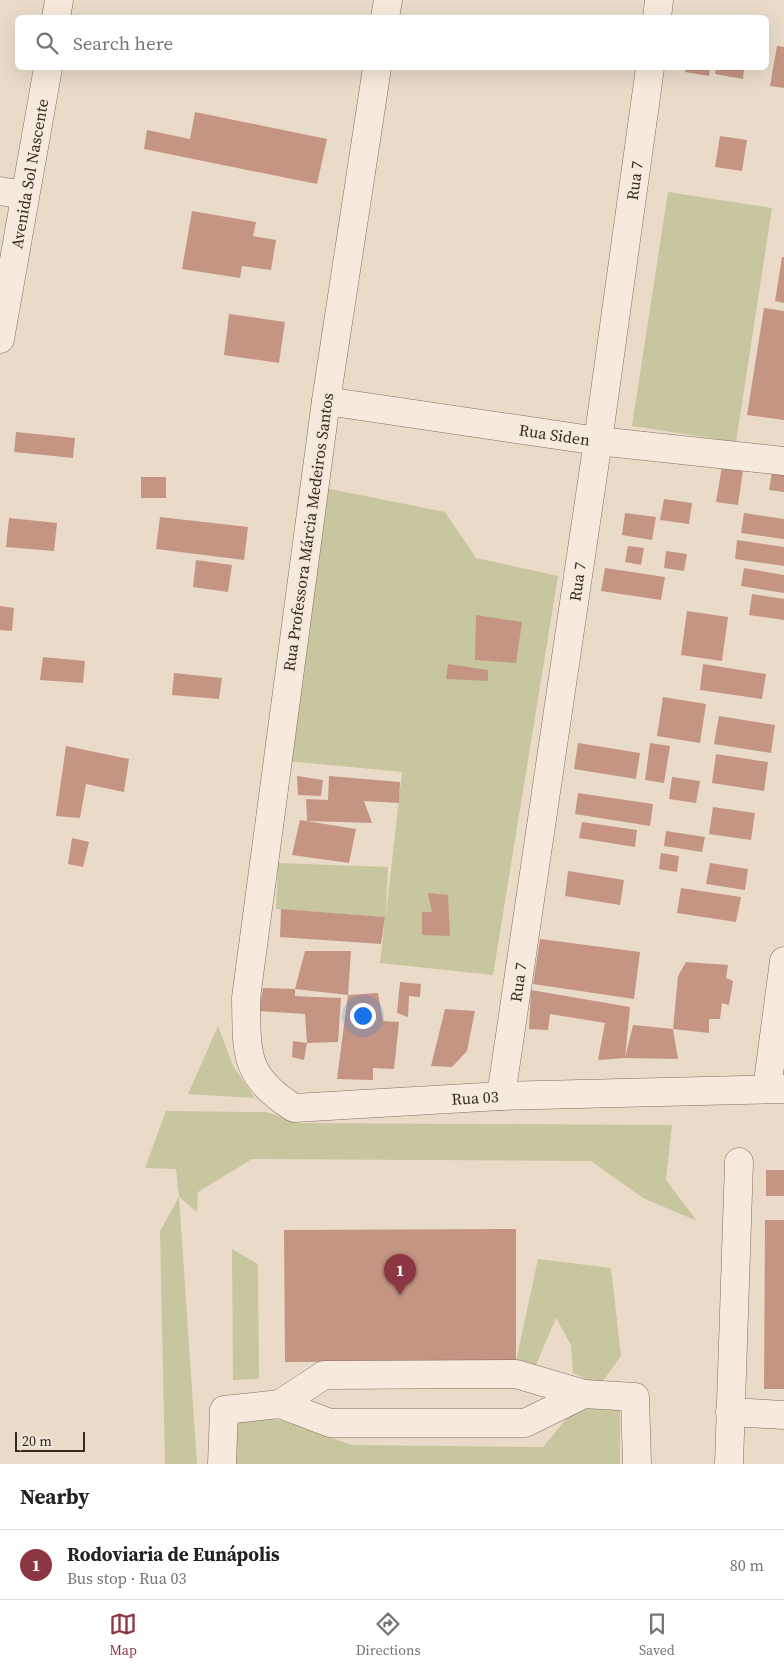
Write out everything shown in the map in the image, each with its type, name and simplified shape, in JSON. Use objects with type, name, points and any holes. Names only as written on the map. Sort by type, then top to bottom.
[{"type":"street","points":[[56,15],[59,0]]},
{"type":"street","points":[[386,15],[388,0]]},
{"type":"street","points":[[657,15],[659,0]]},
{"type":"street","name":"Avenida Sol Nascente","points":[[0,338],[13,193],[47,70]]},
{"type":"street","name":"Rua Professora Márcia Medeiros Santos","points":[[246,998],[326,401],[377,70]]},
{"type":"street","name":"Rua 7","points":[[502,1096],[598,441],[650,70]]},
{"type":"street","name":"Rua Siden","points":[[326,401],[598,441],[784,461]]},
{"type":"street","points":[[775,1089],[784,961]]},
{"type":"street","name":"Rua 03","points":[[246,998],[247,1043],[252,1068],[274,1095],[294,1108],[502,1096],[775,1089]]},
{"type":"street","points":[[729,1464],[739,1162]]},
{"type":"street","points":[[280,1404],[324,1375],[516,1374],[584,1394],[636,1397],[637,1464]]},
{"type":"street","points":[[222,1464],[224,1410],[280,1404],[330,1423],[525,1423],[584,1394]]},
{"type":"street","points":[[730,1412],[784,1415]]},
{"type":"green space","points":[[668,192],[772,208],[736,442],[632,426]]},
{"type":"green space","points":[[325,488],[445,512],[476,558],[558,576],[493,975],[380,963],[385,917],[276,909],[278,863],[388,867],[386,914],[402,772],[288,761]]},
{"type":"green space","points":[[218,1026],[233,1066],[255,1098],[188,1094]]},
{"type":"green space","points":[[166,1111],[266,1112],[299,1123],[672,1125],[666,1180],[697,1221],[643,1198],[591,1161],[252,1159],[198,1192],[197,1212],[179,1197],[176,1169],[145,1168]]},
{"type":"green space","points":[[179,1197],[197,1464],[165,1464],[160,1231]]},
{"type":"green space","points":[[232,1249],[258,1264],[259,1379],[233,1380]]},
{"type":"green space","points":[[538,1259],[611,1268],[621,1356],[600,1385],[573,1373],[571,1345],[556,1318],[535,1367],[516,1361]]},
{"type":"green space","points":[[576,1407],[620,1409],[620,1464],[233,1464],[235,1416],[281,1420],[352,1445],[543,1447]]},
{"type":"building","points":[[777,46],[784,47],[784,88],[770,86]]},
{"type":"building","points":[[686,70],[710,70],[709,76],[685,72]]},
{"type":"building","points":[[716,70],[744,70],[743,79],[715,74]]},
{"type":"building","points":[[195,112],[327,139],[317,184],[144,149],[147,130],[190,139]]},
{"type":"building","points":[[720,136],[747,140],[742,171],[715,167]]},
{"type":"building","points":[[192,211],[256,222],[253,236],[276,240],[271,270],[242,266],[240,278],[182,269]]},
{"type":"building","points":[[782,257],[784,257],[784,303],[775,301]]},
{"type":"building","points":[[764,308],[784,311],[784,420],[747,415]]},
{"type":"building","points":[[229,314],[285,322],[279,363],[224,355]]},
{"type":"building","points":[[16,432],[75,438],[73,458],[14,452]]},
{"type":"building","points":[[722,466],[743,470],[738,505],[716,502]]},
{"type":"building","points":[[772,472],[784,474],[784,492],[769,490]]},
{"type":"building","points":[[141,477],[166,477],[166,498],[141,498]]},
{"type":"building","points":[[664,499],[692,503],[689,524],[660,520]]},
{"type":"building","points":[[625,513],[656,517],[652,540],[622,535]]},
{"type":"building","points":[[744,513],[784,519],[784,539],[741,533]]},
{"type":"building","points":[[160,517],[248,527],[244,560],[156,549]]},
{"type":"building","points":[[9,518],[57,523],[54,551],[6,547]]},
{"type":"building","points":[[737,540],[784,547],[784,566],[735,559]]},
{"type":"building","points":[[628,546],[644,548],[641,565],[625,562]]},
{"type":"building","points":[[666,551],[687,554],[684,571],[664,568]]},
{"type":"building","points":[[196,560],[232,565],[228,592],[193,587]]},
{"type":"building","points":[[605,568],[665,577],[661,600],[601,591]]},
{"type":"building","points":[[744,568],[784,575],[784,593],[741,586]]},
{"type":"building","points":[[752,594],[784,599],[784,620],[749,615]]},
{"type":"building","points":[[0,606],[14,608],[12,631],[0,630]]},
{"type":"building","points":[[687,611],[728,617],[722,661],[681,655]]},
{"type":"building","points":[[476,615],[522,622],[516,663],[475,660]]},
{"type":"building","points":[[43,657],[85,661],[83,683],[40,680]]},
{"type":"building","points":[[448,664],[488,670],[488,681],[446,679]]},
{"type":"building","points":[[703,664],[766,674],[762,699],[700,690]]},
{"type":"building","points":[[174,673],[222,678],[219,699],[172,695]]},
{"type":"building","points":[[663,697],[706,704],[700,743],[657,736]]},
{"type":"building","points":[[719,716],[775,725],[771,753],[714,744]]},
{"type":"building","points":[[578,743],[640,753],[636,779],[574,769]]},
{"type":"building","points":[[650,743],[670,746],[664,783],[645,780]]},
{"type":"building","points":[[66,746],[129,759],[124,792],[86,784],[80,818],[56,816]]},
{"type":"building","points":[[716,754],[768,762],[764,791],[712,783]]},
{"type":"building","points":[[297,776],[323,780],[321,796],[298,795]]},
{"type":"building","points":[[329,776],[400,782],[399,803],[364,801],[372,823],[307,821],[306,799],[328,800]]},
{"type":"building","points":[[672,777],[700,781],[696,803],[669,799]]},
{"type":"building","points":[[578,793],[653,804],[650,826],[575,814]]},
{"type":"building","points":[[713,807],[755,813],[751,840],[709,834]]},
{"type":"building","points":[[300,820],[356,829],[349,863],[292,855]]},
{"type":"building","points":[[582,822],[637,830],[635,847],[579,838]]},
{"type":"building","points":[[666,831],[705,837],[702,852],[664,846]]},
{"type":"building","points":[[72,838],[89,842],[83,867],[68,864]]},
{"type":"building","points":[[661,853],[679,856],[677,872],[659,869]]},
{"type":"building","points":[[710,863],[748,869],[745,890],[706,884]]},
{"type":"building","points":[[568,871],[624,880],[620,905],[565,896]]},
{"type":"building","points":[[681,888],[741,897],[736,922],[677,913]]},
{"type":"building","points":[[428,893],[448,895],[450,936],[422,935],[422,912],[432,912]]},
{"type":"building","points":[[281,909],[385,917],[381,944],[280,937]]},
{"type":"building","points":[[540,939],[640,952],[634,999],[533,984]]},
{"type":"building","points":[[305,951],[351,951],[348,995],[295,989]]},
{"type":"building","points":[[686,962],[728,965],[726,978],[733,981],[729,1005],[722,1003],[720,1019],[709,1019],[709,1033],[673,1029],[678,976]]},
{"type":"building","points":[[400,982],[421,984],[420,997],[409,996],[408,1017],[397,1013]]},
{"type":"building","points":[[263,988],[295,989],[295,996],[341,998],[338,1042],[307,1043],[305,1014],[259,1011]]},
{"type":"building","points":[[531,990],[630,1007],[625,1058],[598,1060],[605,1023],[550,1014],[548,1030],[529,1029]]},
{"type":"building","points":[[378,993],[383,1021],[399,1022],[394,1069],[373,1068],[373,1080],[337,1079],[348,995]]},
{"type":"building","points":[[445,1009],[475,1011],[467,1051],[452,1067],[431,1066]]},
{"type":"building","points":[[633,1025],[673,1029],[678,1059],[625,1058]]},
{"type":"building","points":[[293,1041],[307,1043],[304,1060],[292,1057]]},
{"type":"building","points":[[766,1170],[784,1170],[784,1196],[766,1196]]},
{"type":"building","points":[[765,1220],[784,1220],[784,1389],[764,1389]]},
{"type":"building","points":[[516,1229],[516,1361],[285,1362],[284,1230]]},
{"type":"place","name":"Rodoviaria de Eunápolis","points":[[400,1295]]}]
